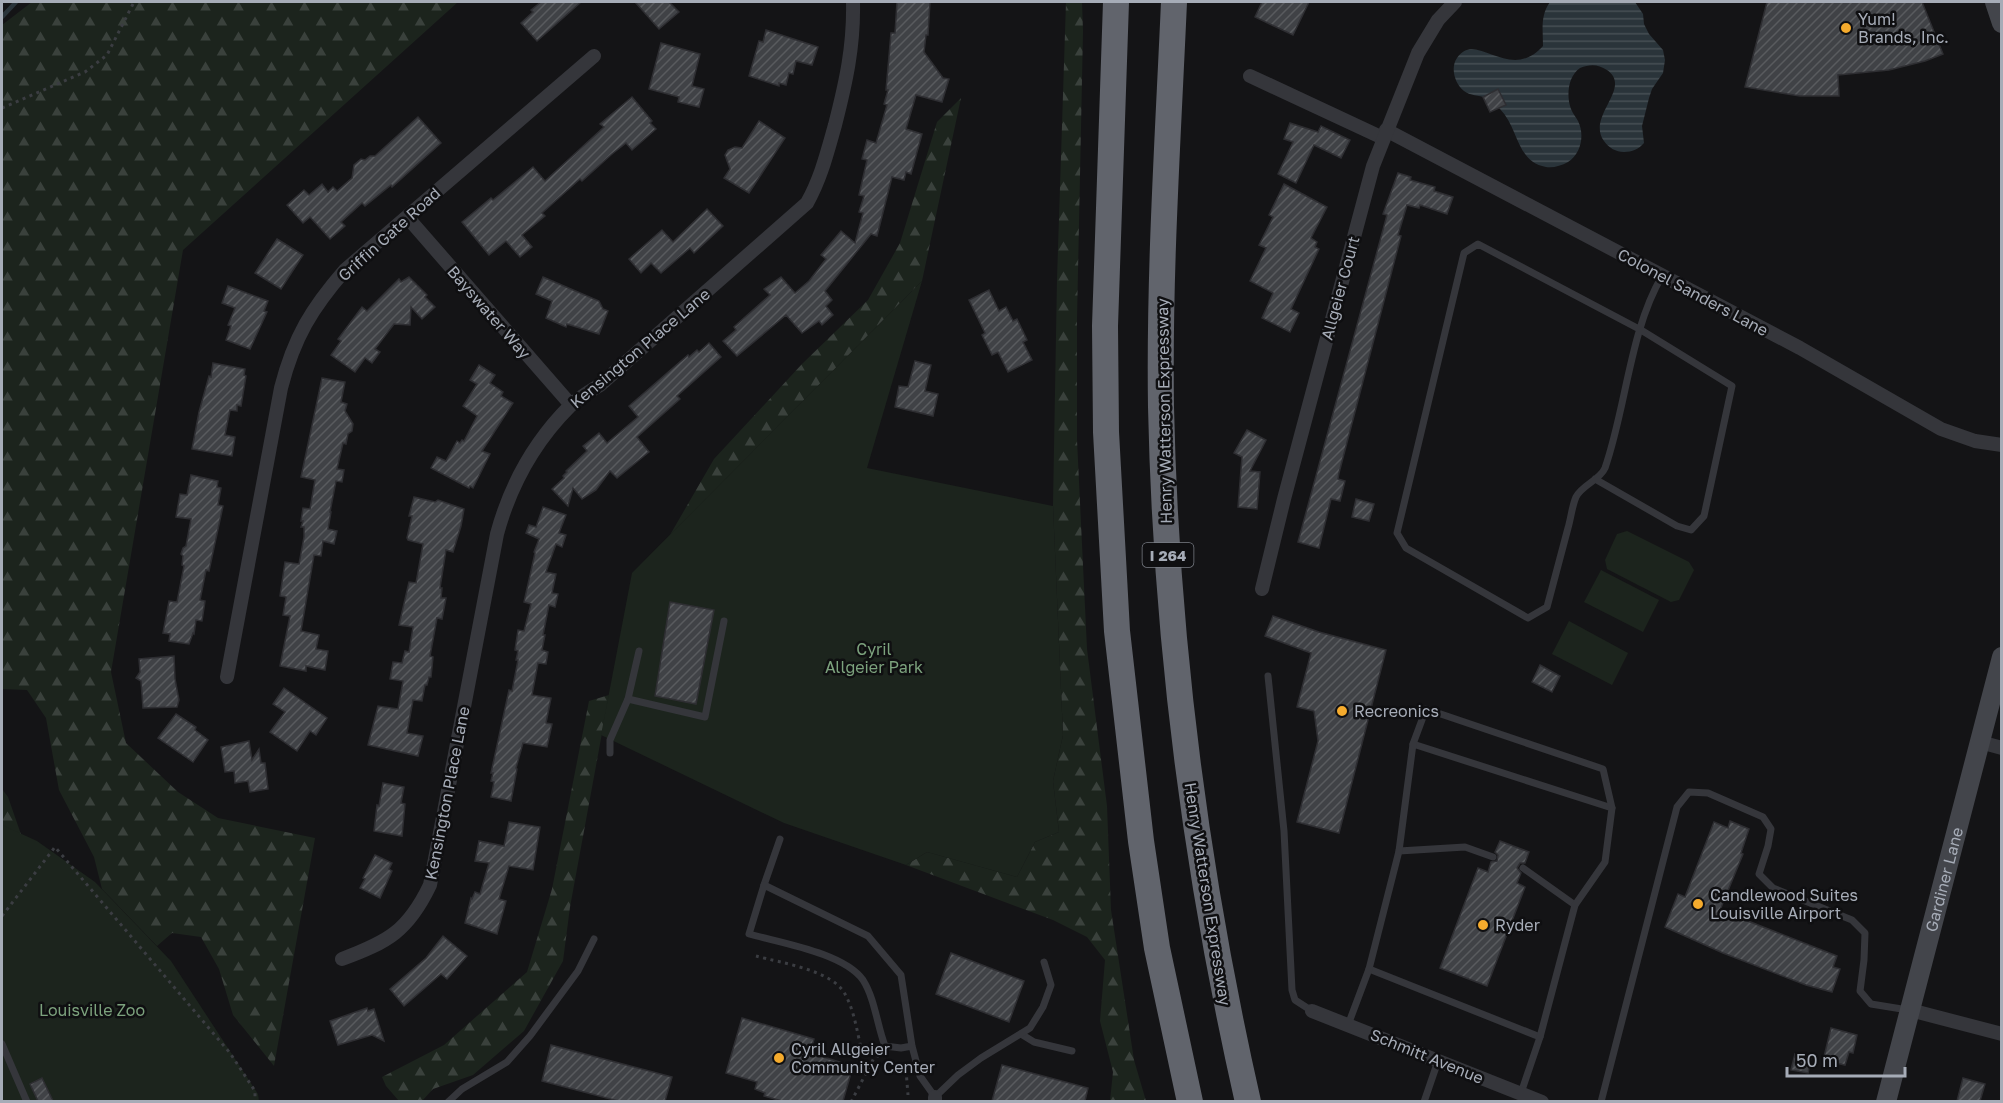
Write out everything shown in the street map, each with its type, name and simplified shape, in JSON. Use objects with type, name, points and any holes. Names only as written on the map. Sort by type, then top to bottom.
[{"type":"highway","points":[[1116,2],[1104,326],[1106,432],[1117,631],[1144,862],[1157,948],[1190,1101]]},
{"type":"highway","name":"Henry Watterson Expressway","points":[[1174,2],[1161,313],[1163,473],[1171,596],[1179,706],[1196,835],[1225,1000],[1248,1101]]},
{"type":"street","name":"Kensington Place Lane","points":[[342,959],[364,951],[389,937],[407,923],[420,906],[429,885],[497,534],[503,510],[525,464],[571,405],[600,385],[807,203],[824,165],[848,74],[853,35],[853,2]]},
{"type":"street","name":"Allgeier Court","points":[[1262,589],[1370,177],[1385,134],[1426,37],[1455,2]]},
{"type":"street","points":[[1995,2],[2001,23]]},
{"type":"street","name":"Griffin Gate Road","points":[[226,677],[281,388],[296,341],[324,294],[345,270],[594,56]]},
{"type":"street","name":"Colonel Sanders Lane","points":[[1250,76],[1385,134],[1800,348],[1941,429],[1975,441],[2001,445]]},
{"type":"street","name":"Bayswater Way","points":[[408,218],[571,405]]},
{"type":"street","name":"Gardiner Lane","points":[[1886,1101],[2001,657]]},
{"type":"street","points":[[1980,742],[2001,748]]},
{"type":"street","points":[[1910,1010],[2001,1034]]},
{"type":"street","name":"Schmitt Avenue","points":[[1312,1011],[1542,1101]]},
{"type":"lane","points":[[1595,479],[1677,526],[1691,530],[1704,516],[1732,386],[1641,330],[1478,244],[1464,253],[1397,533],[1406,548],[1528,618],[1547,607],[1576,495],[1604,471],[1641,330],[1649,301],[1662,276]]},
{"type":"lane","points":[[628,699],[705,717],[724,621]]},
{"type":"lane","points":[[610,753],[610,740],[628,699],[639,651]]},
{"type":"lane","points":[[1268,676],[1284,831],[1292,990],[1294,1000],[1312,1011]]},
{"type":"lane","points":[[1348,1025],[1369,969],[1399,851],[1413,744],[1426,709],[1603,769],[1612,808],[1605,862],[1575,904],[1540,1036],[1521,1093]]},
{"type":"lane","points":[[1413,744],[1612,808]]},
{"type":"lane","points":[[1601,1101],[1677,807],[1689,792],[1708,793],[1763,817],[1771,829],[1759,874],[1773,888],[1852,920],[1865,933],[1860,991],[1871,1004],[1910,1010]]},
{"type":"lane","points":[[780,839],[749,934],[830,957],[846,964],[863,981],[885,1046],[901,1048],[912,1046]]},
{"type":"lane","points":[[1399,851],[1465,847],[1493,857]]},
{"type":"lane","points":[[1523,868],[1575,904]]},
{"type":"lane","points":[[764,885],[868,936],[901,975],[912,1046],[920,1076],[935,1099],[958,1075],[1030,1028],[1043,1007],[1052,985],[1044,962]]},
{"type":"lane","points":[[448,1101],[462,1089],[507,1062],[530,1036],[578,970],[594,939]]},
{"type":"lane","points":[[1369,969],[1540,1036]]},
{"type":"lane","points":[[1022,1034],[1034,1042],[1072,1051]]},
{"type":"lane","points":[[2,1044],[27,1101]]},
{"type":"lane","points":[[1424,1101],[1438,1060]]},
{"type":"path","points":[[2,108],[85,72],[107,55],[134,2]]},
{"type":"path","points":[[2,916],[55,847],[230,1053],[255,1091],[255,1101]]},
{"type":"path","points":[[756,956],[822,975],[833,981],[844,991],[849,1002],[861,1048],[875,1056],[885,1058]]},
{"type":"path","points":[[851,1101],[875,1056]]},
{"type":"path","points":[[904,1061],[908,1095]]},
{"type":"green space","points":[[32,2],[458,2],[183,250],[111,672],[126,743],[178,792],[218,818],[315,838],[274,1066],[233,1015],[219,969],[201,937],[172,933],[157,946],[102,889],[94,857],[59,790],[46,718],[27,690],[2,689],[2,25]]},
{"type":"green space","points":[[1066,2],[1082,2],[1083,31],[1077,440],[1087,649],[1107,806],[1111,910],[1134,1060],[1146,1101],[1110,1101],[1113,1072],[1100,1021],[1105,960],[1087,937],[1053,920],[906,865],[927,852],[1017,877],[1035,842],[1059,832],[1053,781],[1063,735],[1053,506],[1057,280]]},
{"type":"green space","points":[[961,98],[922,281],[670,535],[714,459],[802,364],[868,300],[900,243],[937,122]]},
{"type":"green space","name":"Cyril Allgeier Park","points":[[922,281],[867,468],[1053,506],[1063,735],[1053,781],[1059,832],[1035,842],[1017,877],[927,852],[906,865],[784,823],[601,735],[632,573]]},
{"type":"green space","points":[[1627,531],[1689,562],[1694,570],[1679,600],[1671,602],[1607,569],[1605,560],[1617,534]]},
{"type":"green space","points":[[1601,570],[1659,600],[1643,632],[1584,602]]},
{"type":"green space","points":[[1569,621],[1628,653],[1612,685],[1552,654]]},
{"type":"green space","points":[[609,695],[570,907],[563,961],[524,1031],[473,1075],[433,1089],[422,1101],[399,1101],[386,1086],[382,1077],[444,1045],[527,972],[552,889],[589,701]]},
{"type":"green space","points":[[2,789],[8,797],[25,846],[2,873]]},
{"type":"green space","name":"Louisville Zoo","points":[[2,825],[37,841],[95,882],[171,961],[258,1094],[259,1101],[2,1102]]},
{"type":"shaded area","points":[[1550,2],[1635,2],[1643,14],[1644,24],[1649,34],[1663,50],[1665,60],[1663,73],[1649,98],[1642,126],[1644,143],[1633,151],[1618,151],[1610,148],[1600,132],[1604,112],[1615,85],[1614,77],[1600,67],[1594,65],[1580,68],[1573,76],[1569,87],[1569,98],[1571,109],[1580,126],[1579,149],[1572,159],[1554,167],[1536,164],[1529,158],[1500,109],[1488,99],[1466,93],[1458,84],[1454,76],[1454,66],[1457,58],[1465,51],[1474,49],[1506,59],[1518,60],[1530,56],[1543,46],[1543,18]]},
{"type":"building","points":[[541,2],[581,2],[537,41],[521,23]]},
{"type":"building","points":[[635,2],[669,2],[679,12],[659,29]]},
{"type":"building","points":[[897,2],[930,2],[928,35],[926,35],[924,52],[943,78],[949,79],[942,102],[916,95],[906,129],[922,134],[911,174],[906,172],[904,180],[892,177],[877,236],[871,234],[825,291],[832,300],[826,306],[833,315],[822,325],[819,321],[802,333],[786,315],[737,356],[723,341],[736,330],[734,327],[770,295],[764,289],[781,277],[795,293],[809,281],[826,259],[821,255],[841,231],[855,243],[863,213],[859,212],[864,196],[859,195],[867,160],[862,159],[867,140],[876,143],[887,105],[884,104],[888,90],[886,90],[891,33],[895,33]]},
{"type":"building","points":[[1262,2],[1309,2],[1293,35],[1255,17]]},
{"type":"building","name":"Yum! Brands, Inc.","points":[[1767,2],[1922,2],[1943,54],[1889,70],[1838,75],[1839,96],[1800,96],[1745,87]]},
{"type":"building","points":[[766,30],[818,47],[812,65],[796,61],[793,74],[789,73],[786,85],[779,83],[779,86],[749,76],[759,41],[763,42]]},
{"type":"building","points":[[661,43],[700,54],[692,86],[704,89],[699,107],[678,102],[679,97],[649,89]]},
{"type":"building","points":[[1498,89],[1506,105],[1490,112],[1483,97]]},
{"type":"building","points":[[632,97],[656,129],[632,150],[626,143],[542,213],[545,216],[522,235],[532,247],[520,257],[506,241],[489,255],[462,222],[533,167],[545,181],[604,127],[600,124]]},
{"type":"building","points":[[418,117],[441,143],[392,187],[391,185],[365,206],[362,203],[341,222],[345,226],[330,239],[310,217],[303,223],[287,205],[304,190],[309,195],[322,184],[328,192],[333,187],[337,191],[352,178],[354,165],[361,159],[365,160],[370,156],[375,156]]},
{"type":"building","points":[[759,121],[785,138],[749,193],[724,178],[730,169],[725,155],[728,150],[735,147],[742,148]]},
{"type":"building","points":[[1290,123],[1318,132],[1321,126],[1350,140],[1341,158],[1314,145],[1296,183],[1278,174],[1293,142],[1284,139]]},
{"type":"building","points":[[1398,173],[1411,177],[1410,180],[1435,187],[1434,191],[1453,197],[1447,214],[1420,205],[1419,208],[1407,205],[1398,235],[1401,236],[1339,473],[1338,479],[1345,481],[1340,501],[1331,499],[1319,548],[1298,542],[1387,215],[1383,214]]},
{"type":"building","points":[[1284,184],[1327,207],[1311,238],[1317,242],[1315,247],[1319,249],[1291,309],[1299,313],[1290,332],[1262,318],[1273,293],[1250,281],[1266,248],[1259,245],[1273,217],[1269,215]]},
{"type":"building","points":[[707,209],[723,226],[694,253],[690,248],[661,273],[651,263],[641,273],[629,259],[662,230],[673,242]]},
{"type":"building","points":[[277,239],[303,255],[281,289],[255,273]]},
{"type":"building","points":[[409,277],[427,295],[425,297],[435,307],[422,319],[411,307],[410,325],[394,324],[375,349],[380,352],[372,363],[365,358],[355,372],[331,355],[341,341],[338,339],[362,307],[367,311],[399,279],[401,282]]},
{"type":"building","points":[[543,277],[599,301],[603,309],[608,311],[599,334],[567,324],[566,327],[546,318],[552,301],[536,294]]},
{"type":"building","points":[[228,286],[268,301],[264,311],[267,312],[250,349],[226,340],[231,326],[228,325],[235,308],[222,303]]},
{"type":"building","points":[[989,290],[999,311],[1006,307],[1013,321],[1017,319],[1027,340],[1023,342],[1032,360],[1008,372],[998,352],[992,355],[982,335],[985,333],[969,300]]},
{"type":"building","points":[[709,343],[721,357],[677,396],[680,399],[637,437],[649,452],[617,478],[610,471],[596,490],[582,499],[573,488],[568,506],[552,489],[564,478],[566,471],[587,451],[583,446],[599,433],[607,443],[638,417],[629,406],[688,355],[689,357],[697,350],[699,352]]},
{"type":"building","points":[[915,361],[931,365],[925,391],[938,394],[933,416],[895,407],[899,386],[908,387]]},
{"type":"building","points":[[213,363],[245,369],[241,406],[237,405],[237,411],[230,410],[225,435],[235,437],[232,456],[192,449],[199,412],[209,376],[211,377]]},
{"type":"building","points":[[479,365],[495,375],[490,383],[503,392],[501,396],[513,403],[482,451],[490,454],[473,488],[470,486],[469,488],[431,468],[437,457],[446,461],[457,441],[460,443],[464,441],[477,416],[463,406],[477,384],[470,380]]},
{"type":"building","points":[[322,378],[345,382],[341,402],[347,404],[345,411],[353,424],[346,444],[343,443],[337,469],[344,470],[342,482],[336,481],[330,512],[328,529],[337,531],[334,544],[323,541],[321,556],[314,555],[301,631],[319,635],[316,649],[328,651],[325,670],[306,666],[306,671],[280,666],[290,616],[283,615],[286,597],[280,596],[285,562],[299,564],[304,537],[304,527],[301,527],[303,508],[310,509],[315,480],[301,477]]},
{"type":"building","points":[[1247,430],[1266,440],[1250,471],[1260,472],[1257,509],[1238,507],[1242,457],[1234,453]]},
{"type":"building","points":[[191,475],[218,481],[217,487],[221,488],[218,505],[223,506],[209,571],[206,570],[200,600],[205,601],[202,621],[196,620],[194,634],[189,644],[169,641],[170,634],[163,633],[169,601],[177,602],[184,566],[181,554],[186,546],[191,519],[176,517],[180,494],[187,495]]},
{"type":"building","points":[[414,497],[435,502],[438,500],[464,509],[453,552],[446,550],[440,588],[442,588],[441,598],[446,598],[442,619],[437,618],[430,656],[433,657],[431,677],[425,685],[422,701],[413,700],[407,733],[423,736],[418,756],[368,745],[378,706],[398,709],[403,681],[390,679],[393,662],[402,663],[405,651],[409,652],[413,627],[399,625],[409,582],[416,583],[423,544],[407,538]]},
{"type":"building","points":[[1356,499],[1374,504],[1369,521],[1352,517]]},
{"type":"building","points":[[543,507],[566,515],[559,533],[566,535],[562,547],[556,544],[546,572],[556,574],[552,593],[558,594],[555,607],[549,605],[542,650],[548,652],[546,664],[538,663],[532,695],[551,698],[546,723],[552,724],[547,747],[523,743],[511,801],[491,797],[494,782],[491,781],[493,773],[491,773],[518,660],[516,660],[518,651],[515,650],[518,630],[524,631],[531,604],[524,602],[534,552],[539,539],[526,533],[529,525],[536,527]]},
{"type":"building","points":[[670,602],[714,610],[696,704],[655,696]]},
{"type":"building","points":[[1273,616],[1319,632],[1386,650],[1339,833],[1297,822],[1318,741],[1314,711],[1297,707],[1311,653],[1265,636]]},
{"type":"building","points":[[174,656],[179,700],[177,707],[143,708],[141,681],[136,678],[140,672],[139,659]]},
{"type":"building","points":[[1540,665],[1560,676],[1552,692],[1532,682]]},
{"type":"building","points":[[284,688],[327,718],[316,735],[310,731],[297,751],[270,732],[285,712],[273,704]]},
{"type":"building","points":[[176,714],[196,727],[195,730],[208,740],[193,762],[158,738]]},
{"type":"building","points":[[249,741],[252,760],[259,749],[261,763],[265,763],[268,789],[250,792],[248,781],[235,783],[234,771],[225,772],[221,747]]},
{"type":"building","points":[[383,783],[404,787],[401,803],[405,804],[402,836],[374,831],[377,805],[379,806]]},
{"type":"building","name":"Candlewood Suites Louisville Airport","points":[[1730,821],[1749,829],[1741,853],[1743,854],[1720,910],[1837,956],[1833,967],[1840,969],[1832,992],[1806,985],[1723,953],[1665,927],[1678,894],[1685,897],[1714,822],[1728,828]]},
{"type":"building","points":[[509,822],[540,827],[533,870],[509,866],[499,899],[506,901],[497,934],[465,923],[471,898],[475,892],[480,894],[489,863],[475,861],[479,841],[504,846]]},
{"type":"building","points":[[1500,841],[1529,852],[1525,863],[1520,863],[1517,868],[1521,873],[1517,883],[1525,887],[1487,986],[1440,968],[1478,868],[1488,872],[1491,862],[1497,861],[1498,855],[1495,852]]},
{"type":"building","points":[[375,855],[392,863],[389,869],[392,871],[380,898],[360,888]]},
{"type":"building","points":[[443,936],[467,956],[447,979],[441,974],[404,1006],[390,989],[426,958]]},
{"type":"building","points":[[951,953],[1024,981],[1009,1022],[936,994]]},
{"type":"building","points":[[367,1008],[368,1011],[374,1009],[384,1041],[372,1035],[338,1045],[330,1021]]},
{"type":"building","name":"Cyril Allgeier Community Center","points":[[742,1018],[814,1039],[810,1053],[853,1066],[843,1101],[782,1101],[764,1096],[765,1093],[755,1089],[757,1082],[726,1073]]},
{"type":"building","points":[[1831,1028],[1857,1035],[1853,1053],[1849,1052],[1845,1065],[1836,1063],[1835,1068],[1822,1065]]},
{"type":"building","points":[[551,1045],[672,1077],[665,1101],[618,1101],[542,1081]]},
{"type":"building","points":[[1795,1054],[1811,1058],[1808,1073],[1791,1070]]},
{"type":"building","points":[[1002,1065],[1088,1088],[1085,1101],[992,1101]]},
{"type":"building","points":[[42,1078],[53,1101],[38,1101],[30,1084]]},
{"type":"building","points":[[1963,1078],[1985,1084],[1980,1101],[1957,1101]]},
{"type":"waterway","points":[[2,17],[16,2]]},
{"type":"place","name":"Yum! Brands, Inc.","points":[[1846,28]]},
{"type":"place","name":"Recreonics","points":[[1342,711]]},
{"type":"place","name":"Candlewood Suites Louisville Airport","points":[[1698,904]]},
{"type":"place","name":"Ryder","points":[[1483,925]]},
{"type":"place","name":"Cyril Allgeier Community Center","points":[[779,1058]]}]
